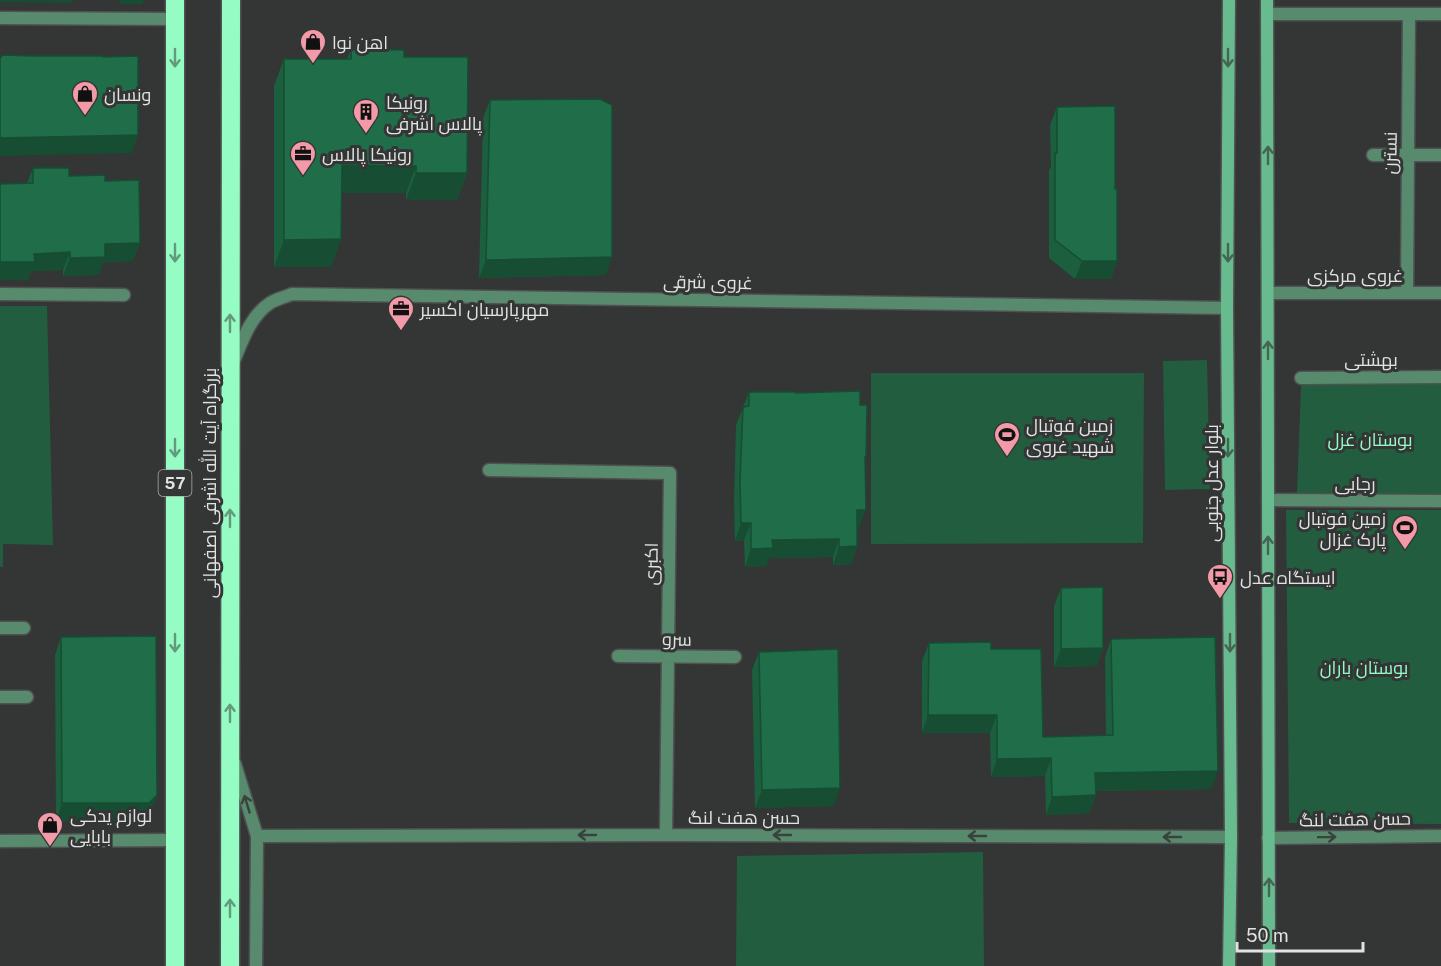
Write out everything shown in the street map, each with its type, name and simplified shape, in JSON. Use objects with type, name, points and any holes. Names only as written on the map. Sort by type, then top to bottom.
[{"type":"highway","name":"57","points":[[175,0],[175,966]]},
{"type":"highway","name":"بزرگراه آیت الله اشرفی اصفهانی","points":[[230,966],[231,0]]},
{"type":"main road","name":"بلوار عدل جنوبی","points":[[1229,0],[1227,308],[1231,837],[1229,966]]},
{"type":"main road","points":[[1268,0],[1269,966]]},
{"type":"street","points":[[1268,14],[1441,14]]},
{"type":"street","name":"نسترن","points":[[1407,293],[1409,14]]},
{"type":"street","points":[[0,18],[175,19]]},
{"type":"street","points":[[1373,155],[1441,155]]},
{"type":"street","name":"غروی مرکزی","points":[[1269,293],[1441,293]]},
{"type":"street","points":[[0,294],[124,295]]},
{"type":"street","name":"غروی شرقی","points":[[230,371],[258,313],[270,302],[292,294],[1227,308]]},
{"type":"street","name":"بهشتی","points":[[1301,378],[1441,377]]},
{"type":"street","name":"اکبری","points":[[489,470],[670,473],[666,835]]},
{"type":"street","name":"رجایی","points":[[1269,500],[1441,501]]},
{"type":"street","points":[[0,628],[24,628]]},
{"type":"street","name":"سرو","points":[[618,656],[735,657]]},
{"type":"street","points":[[0,697],[27,697]]},
{"type":"street","points":[[231,750],[257,836],[256,966]]},
{"type":"street","name":"حسن هفت لنگ","points":[[257,836],[1231,837]]},
{"type":"street","name":"حسن هفت لنگ","points":[[1269,838],[1441,836]]},
{"type":"street","points":[[0,841],[176,840]]},
{"type":"green space","points":[[0,306],[47,306],[53,545],[3,544],[3,567],[0,567]]},
{"type":"green space","points":[[1207,360],[1210,489],[1165,490],[1163,361]]},
{"type":"green space","name":"زمین فوتبال شهید غروی","points":[[871,373],[1144,373],[1143,543],[871,544]]},
{"type":"green space","name":"بوستان غزل","points":[[1441,383],[1441,494],[1297,493],[1301,385]]},
{"type":"green space","name":"بوستان باران","points":[[1286,510],[1441,510],[1441,824],[1289,823]]},
{"type":"green space","points":[[983,852],[984,966],[736,966],[737,856]]},
{"type":"building","points":[[351,49],[404,50],[404,57],[468,57],[467,173],[416,173],[416,166],[342,165],[341,239],[284,240],[284,59],[351,59]]},
{"type":"building","points":[[3,55],[138,56],[138,135],[0,138],[0,57]]},
{"type":"building","points":[[600,99],[612,105],[612,257],[486,260],[490,100]]},
{"type":"building","points":[[1115,106],[1117,261],[1082,261],[1055,240],[1057,107]]},
{"type":"building","points":[[33,168],[69,168],[69,176],[105,175],[105,181],[139,180],[140,243],[105,244],[105,257],[70,258],[70,252],[34,254],[35,262],[0,262],[0,184],[33,183]]},
{"type":"building","points":[[860,391],[860,405],[867,405],[866,510],[857,510],[857,546],[839,547],[839,539],[772,540],[773,548],[751,549],[751,523],[741,523],[740,482],[743,407],[749,406],[749,392]]},
{"type":"building","points":[[1103,587],[1103,648],[1061,649],[1061,588]]},
{"type":"building","points":[[156,636],[157,795],[149,803],[62,803],[61,637]]},
{"type":"building","points":[[1215,637],[1218,771],[1095,773],[1096,795],[1052,797],[1051,758],[997,759],[997,715],[928,715],[929,643],[991,642],[991,649],[1041,649],[1043,737],[1113,735],[1111,639]]},
{"type":"building","points":[[838,649],[840,788],[762,790],[759,652]]},
{"type":"place","name":"اهن نوا","points":[[313,65]]},
{"type":"place","name":"ونسان","points":[[85,117]]},
{"type":"place","name":"رونیکا پالاس اشرفی","points":[[366,135]]},
{"type":"place","name":"رونیکا پالاس","points":[[303,177]]},
{"type":"place","name":"مهرپارسیان اکسیر","points":[[401,332]]},
{"type":"place","name":"زمین فوتبال شهید غروی","points":[[1007,458]]},
{"type":"place","name":"زمین فوتبال پارک غزال","points":[[1405,551]]},
{"type":"place","name":"ایستگاه عدل","points":[[1220,600]]},
{"type":"place","name":"لوازم یدکی بابایی","points":[[50,848]]}]
